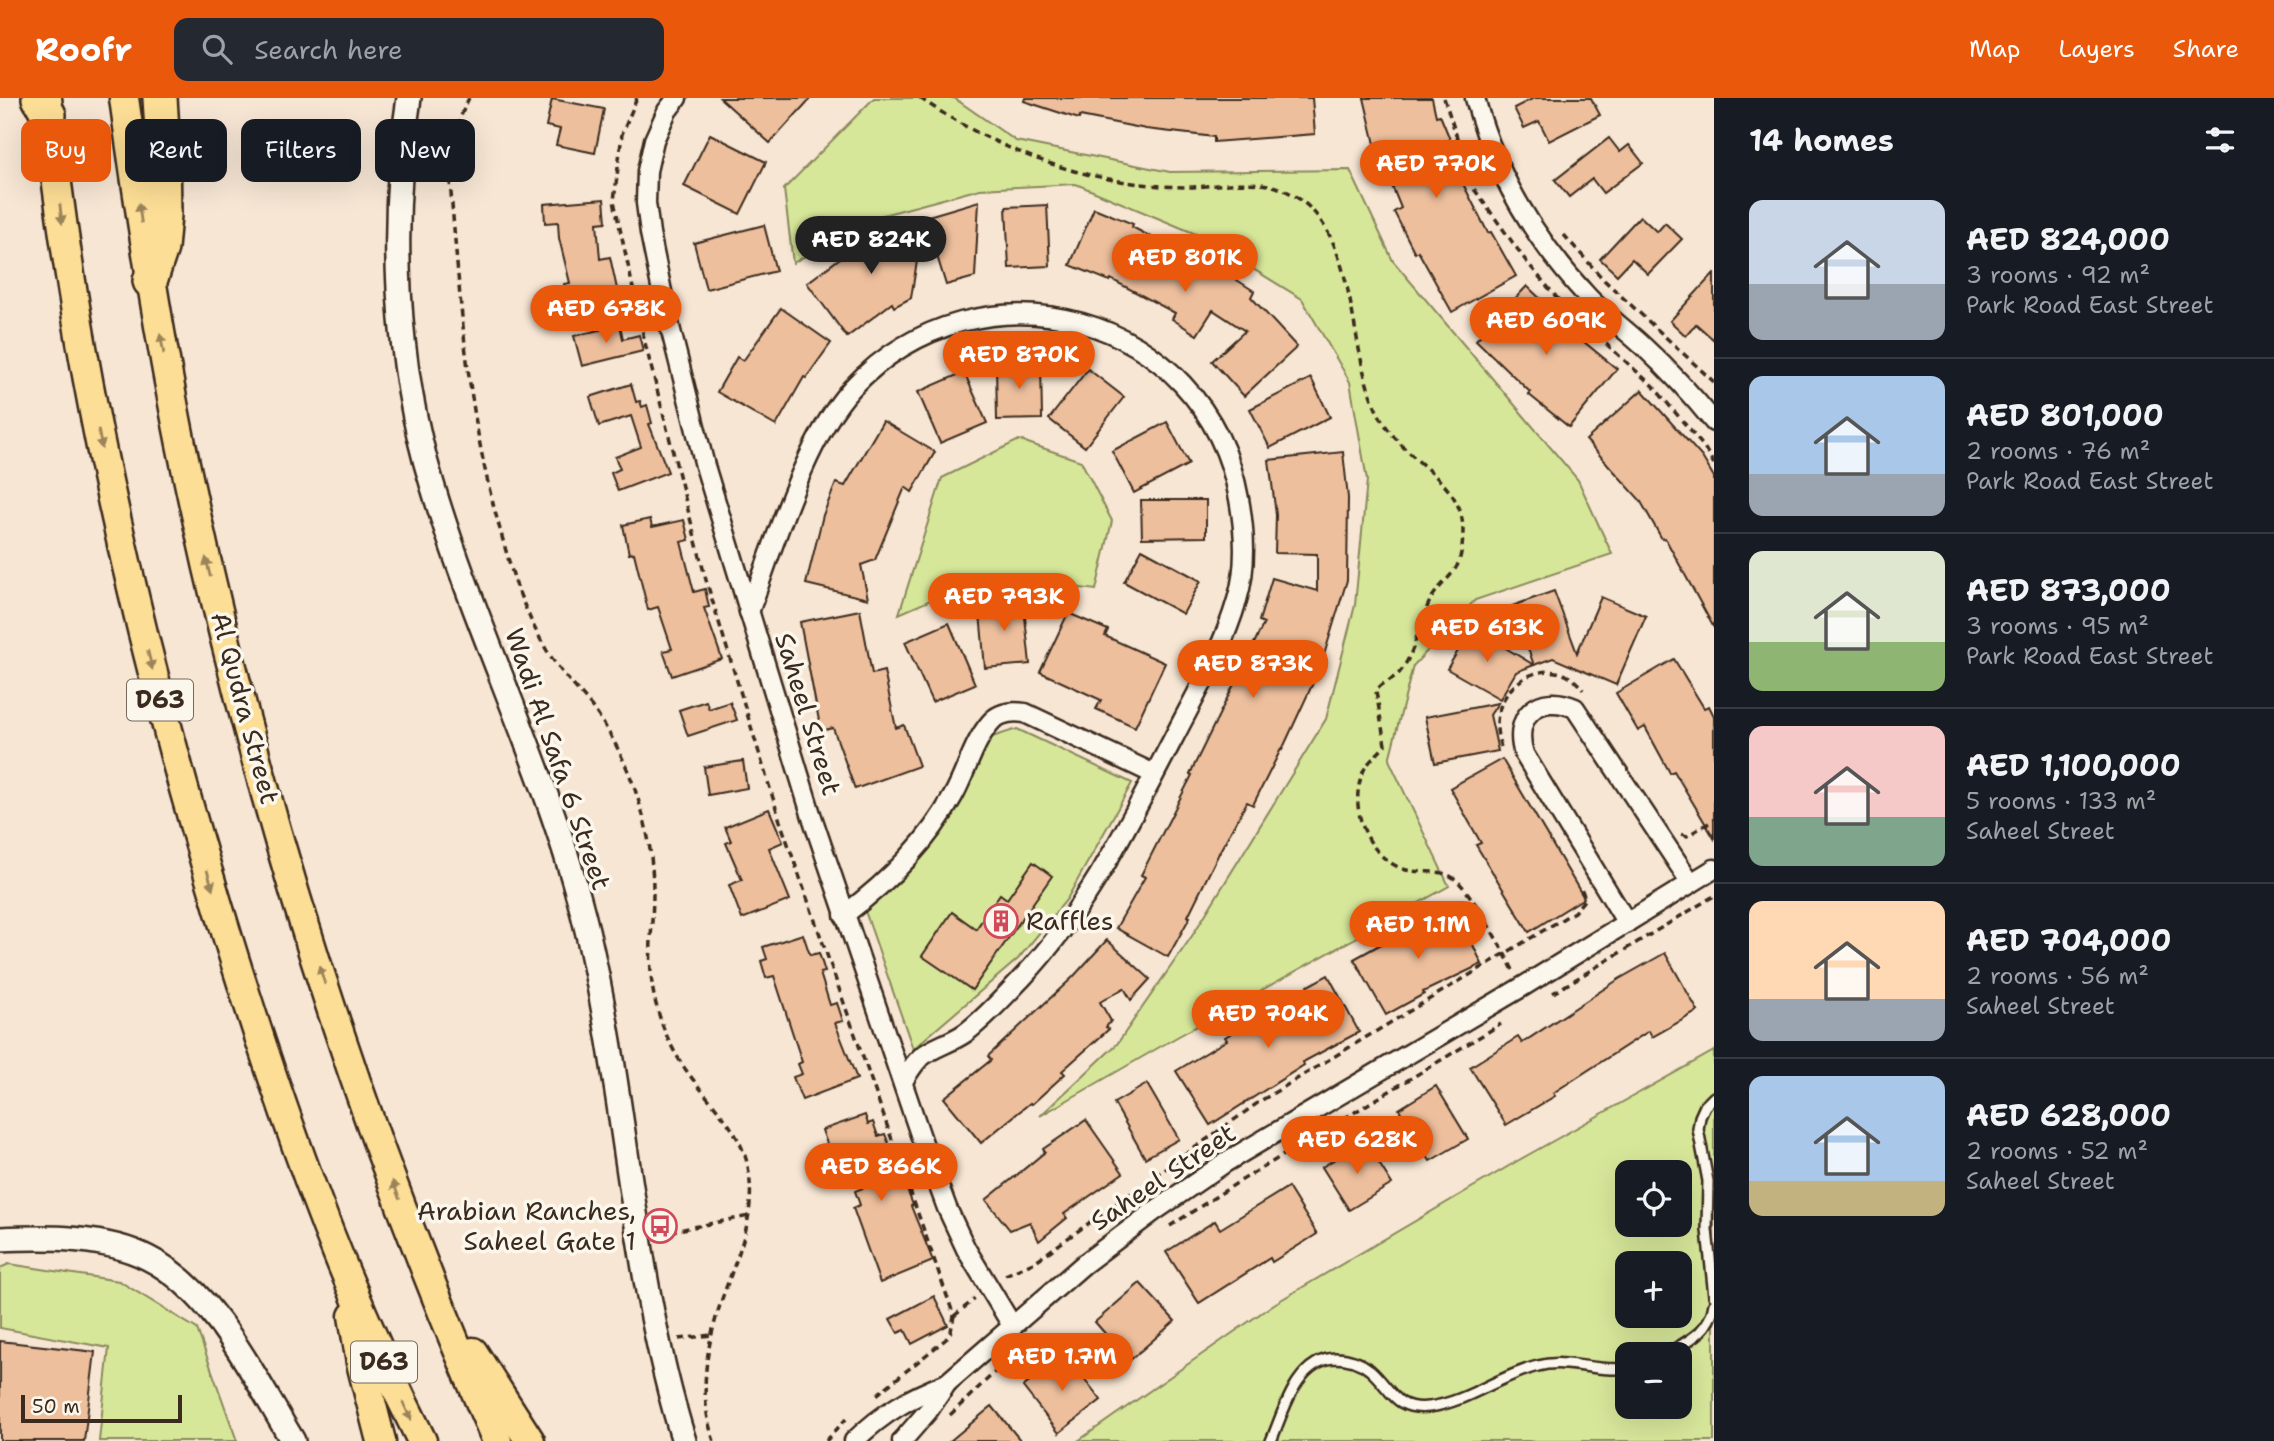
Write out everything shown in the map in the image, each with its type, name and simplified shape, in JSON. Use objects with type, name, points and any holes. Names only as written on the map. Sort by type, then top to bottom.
[{"type":"highway","points":[[150,281],[161,248],[164,215],[160,98]]},
{"type":"main road","name":"Al Qudra Street","points":[[124,98],[150,281],[181,445],[209,570],[273,816],[349,1060],[496,1441]]},
{"type":"main road","name":"D63","points":[[45,104],[80,334],[124,550],[163,713],[197,838],[275,1085],[319,1207],[349,1282],[422,1441]]},
{"type":"main road","name":"D63","points":[[349,1282],[360,1363],[381,1441]]},
{"type":"main road","name":"Al Qudra Street","points":[[439,1299],[530,1441]]},
{"type":"street","name":"Wadi Al Safa 6 Street","points":[[409,98],[399,194],[398,266],[403,337],[414,408],[435,494],[565,848],[604,1011],[656,1341],[684,1441]]},
{"type":"street","name":"Saheel Street","points":[[677,98],[667,111],[654,140],[647,171],[646,203],[684,389],[705,466],[780,718],[947,1208],[988,1288],[1013,1327]]},
{"type":"street","points":[[1475,98],[1483,128],[1504,179],[1528,223],[1590,298],[1681,382],[1714,422]]},
{"type":"street","points":[[749,612],[802,473],[826,424],[850,390],[882,359],[920,336],[962,320],[995,315],[1050,315],[1093,325],[1133,344],[1169,370],[1199,404],[1222,442],[1236,483],[1243,520],[1244,559],[1238,598],[1207,673],[1119,844],[1080,908],[1023,977],[966,1033],[921,1057],[903,1081]]},
{"type":"street","points":[[1627,923],[1524,754],[1520,741],[1521,727],[1527,715],[1537,706],[1549,702],[1563,703],[1575,708],[1691,883]]},
{"type":"street","points":[[845,915],[894,873],[923,841],[953,796],[984,733],[991,722],[1001,715],[1025,713],[1154,774]]},
{"type":"street","name":"Saheel Street","points":[[947,1383],[1084,1264],[1153,1212],[1226,1163],[1522,988],[1714,869]]},
{"type":"street","points":[[0,1227],[27,1238]]},
{"type":"street","points":[[0,1238],[91,1242],[120,1247],[147,1257],[172,1271],[194,1290],[218,1320],[293,1441]]},
{"type":"street","points":[[853,1441],[893,1408],[947,1383]]},
{"type":"street","points":[[902,1441],[928,1411],[947,1383]]},
{"type":"street","points":[[914,1396],[923,1402],[928,1411]]},
{"type":"lane","points":[[1714,1097],[1700,1116],[1698,1129],[1708,1181],[1707,1230],[1714,1296]]},
{"type":"lane","points":[[1685,1342],[1708,1324],[1714,1304]]},
{"type":"lane","points":[[1270,1441],[1296,1384],[1315,1364],[1328,1359],[1343,1358],[1357,1362],[1369,1369],[1394,1398],[1404,1405],[1418,1408],[1458,1399],[1540,1365],[1615,1369]]},
{"type":"path","points":[[469,98],[456,130],[450,181],[468,378],[478,441],[493,506],[511,570],[539,638],[559,668],[600,718],[622,757],[639,800],[649,845],[653,891],[650,972],[657,1010],[670,1045],[734,1132],[747,1162],[751,1190],[749,1216],[742,1250],[711,1335],[705,1379],[705,1398],[714,1441]]},
{"type":"path","points":[[638,98],[622,134],[614,201],[645,343],[706,580],[780,821],[954,1316],[946,1339],[871,1399]]},
{"type":"path","points":[[920,98],[943,114],[1040,161],[1088,175],[1137,184],[1187,187],[1261,184],[1285,190],[1305,203],[1321,222],[1339,257],[1368,389],[1379,414],[1395,438],[1451,491],[1461,509],[1463,529],[1462,549],[1456,568],[1443,581],[1428,605],[1402,670],[1376,691],[1385,745],[1364,770],[1360,783],[1360,815],[1365,835],[1387,862],[1406,870],[1440,872],[1455,879],[1505,955],[1522,988]]},
{"type":"path","points":[[1556,226],[1604,280],[1714,382]]},
{"type":"path","points":[[1503,751],[1496,732],[1496,718],[1510,687],[1521,679],[1542,672],[1560,674],[1577,682],[1584,692]]},
{"type":"path","points":[[1677,832],[1687,836],[1714,820]]},
{"type":"path","points":[[1000,1274],[1007,1276],[1033,1263],[1262,1100],[1574,912],[1585,899],[1581,886]]},
{"type":"path","points":[[1552,994],[1714,896]]},
{"type":"path","points":[[1163,1231],[1237,1183],[1505,1022]]},
{"type":"path","points":[[639,1238],[749,1216]]},
{"type":"path","points":[[656,1341],[711,1335]]},
{"type":"path","points":[[946,1418],[1027,1341]]},
{"type":"path","points":[[826,1441],[849,1417]]},
{"type":"green space","points":[[874,98],[954,98],[1016,141],[1170,172],[1350,170],[1393,261],[1578,480],[1612,554],[1475,600],[1413,666],[1389,760],[1449,886],[1040,1116],[1117,1044],[1192,936],[1326,719],[1355,605],[1367,480],[1350,382],[1302,299],[1196,234],[1076,184],[980,189],[872,218],[793,263],[784,189]]},
{"type":"green space","points":[[1019,440],[1081,461],[1112,521],[1096,590],[985,576],[899,614],[942,478]]},
{"type":"green space","points":[[1017,729],[1132,783],[1067,899],[1018,959],[913,1049],[863,905],[900,875],[989,738]]},
{"type":"green space","points":[[1714,1051],[1714,1441],[1078,1441],[1274,1304],[1519,1160]]},
{"type":"green space","points":[[9,1264],[119,1281],[197,1329],[237,1441],[99,1441],[109,1348],[0,1328],[0,1268]]},
{"type":"building","points":[[720,98],[811,98],[770,143]]},
{"type":"building","points":[[1025,98],[1312,98],[1315,134],[1214,142],[1214,137],[1146,129],[1080,116],[1079,119],[1024,101]]},
{"type":"building","points":[[1364,98],[1432,98],[1436,116],[1440,115],[1461,166],[1455,168],[1488,233],[1491,232],[1516,276],[1452,312],[1418,251],[1415,253],[1394,212],[1401,208],[1375,144]]},
{"type":"building","points":[[1534,98],[1591,98],[1600,115],[1549,141],[1539,121],[1524,128],[1514,108]]},
{"type":"building","points":[[552,99],[604,109],[595,153],[556,145],[560,129],[546,126]]},
{"type":"building","points":[[710,134],[766,162],[740,214],[684,186]]},
{"type":"building","points":[[1609,138],[1620,152],[1629,145],[1643,163],[1603,193],[1592,179],[1569,197],[1555,180]]},
{"type":"building","points":[[604,199],[606,222],[597,223],[600,259],[610,257],[617,289],[568,300],[564,284],[570,283],[559,238],[558,222],[545,223],[544,204]]},
{"type":"building","points":[[979,201],[975,277],[946,285],[925,217]]},
{"type":"building","points":[[1047,205],[1050,266],[1009,268],[1006,207]]},
{"type":"building","points":[[1094,208],[1133,224],[1132,227],[1206,266],[1209,262],[1254,291],[1251,297],[1297,347],[1244,396],[1212,361],[1245,331],[1213,310],[1197,335],[1172,319],[1175,313],[1111,279],[1110,281],[1070,265]]},
{"type":"building","points":[[1640,216],[1657,232],[1665,223],[1682,239],[1648,274],[1632,259],[1617,275],[1600,259]]},
{"type":"building","points":[[906,217],[909,222],[924,218],[911,298],[894,307],[892,303],[847,337],[807,283],[860,243],[859,241]]},
{"type":"building","points":[[764,225],[776,271],[706,289],[694,243]]},
{"type":"building","points":[[1714,273],[1714,340],[1696,324],[1686,336],[1670,321]]},
{"type":"building","points":[[1527,286],[1569,326],[1567,328],[1617,369],[1569,427],[1528,394],[1530,392],[1476,340]]},
{"type":"building","points":[[781,308],[831,343],[806,378],[804,377],[776,426],[717,392],[737,357],[743,361]]},
{"type":"building","points":[[620,325],[623,339],[639,335],[643,351],[582,366],[574,336]]},
{"type":"building","points":[[1041,362],[1042,419],[997,420],[996,363]]},
{"type":"building","points":[[1088,369],[1124,397],[1085,447],[1049,419]]},
{"type":"building","points":[[964,372],[987,423],[940,443],[918,392]]},
{"type":"building","points":[[1311,378],[1330,417],[1270,448],[1250,409]]},
{"type":"building","points":[[631,384],[636,402],[640,401],[642,407],[647,405],[652,423],[649,424],[668,472],[618,491],[611,473],[620,469],[615,457],[641,447],[631,416],[599,426],[590,397]]},
{"type":"building","points":[[1642,390],[1702,457],[1714,477],[1714,628],[1665,538],[1662,539],[1640,500],[1586,440]]},
{"type":"building","points":[[883,421],[935,452],[912,492],[905,487],[875,560],[861,565],[868,599],[806,584],[823,515],[836,483],[845,486]]},
{"type":"building","points":[[1167,422],[1189,464],[1134,493],[1112,451]]},
{"type":"building","points":[[1343,452],[1348,498],[1347,580],[1320,668],[1282,750],[1253,805],[1247,802],[1221,849],[1188,916],[1190,917],[1168,957],[1116,928],[1145,877],[1141,875],[1264,623],[1259,621],[1272,578],[1317,591],[1317,554],[1275,553],[1276,515],[1269,460]]},
{"type":"building","points":[[1141,500],[1206,500],[1206,537],[1142,538]]},
{"type":"building","points":[[650,519],[652,527],[684,520],[689,540],[681,542],[694,592],[705,589],[709,607],[704,608],[722,659],[672,676],[663,651],[672,649],[658,607],[648,610],[634,553],[629,554],[623,525]]},
{"type":"building","points":[[1142,549],[1201,581],[1183,614],[1124,582]]},
{"type":"building","points":[[1554,591],[1577,653],[1601,597],[1646,616],[1616,685],[1553,658],[1534,665],[1512,606]]},
{"type":"building","points":[[1023,598],[1030,664],[985,668],[979,602]]},
{"type":"building","points":[[860,610],[872,674],[884,671],[896,728],[904,725],[919,766],[855,789],[833,728],[821,731],[800,622]]},
{"type":"building","points":[[1068,613],[1108,630],[1105,636],[1165,663],[1135,727],[1096,709],[1101,700],[1040,672]]},
{"type":"building","points":[[949,623],[975,684],[932,702],[905,642]]},
{"type":"building","points":[[1472,628],[1534,665],[1516,672],[1500,699],[1447,669]]},
{"type":"building","points":[[1674,659],[1704,708],[1709,706],[1714,716],[1714,838],[1674,771],[1670,773],[1645,727],[1638,731],[1616,693]]},
{"type":"building","points":[[706,701],[709,709],[730,702],[737,720],[688,736],[679,710]]},
{"type":"building","points":[[1498,703],[1490,715],[1498,751],[1435,763],[1425,717]]},
{"type":"building","points":[[1502,759],[1584,898],[1529,932],[1476,845],[1481,843],[1450,788]]},
{"type":"building","points":[[743,761],[747,788],[708,795],[704,767]]},
{"type":"building","points":[[769,809],[783,842],[769,848],[790,900],[742,919],[729,885],[742,880],[726,843],[731,841],[725,827]]},
{"type":"building","name":"Raffles","points":[[1033,862],[1052,876],[972,990],[922,956],[952,912],[976,929],[1000,894],[1007,899]]},
{"type":"building","points":[[1456,909],[1482,964],[1423,992],[1424,994],[1386,1015],[1354,959],[1392,938]]},
{"type":"building","points":[[803,934],[810,955],[819,953],[825,972],[820,973],[830,1005],[837,1003],[843,1021],[835,1023],[857,1079],[802,1100],[793,1077],[802,1074],[798,1064],[802,1062],[774,976],[766,978],[761,961],[767,959],[763,947]]},
{"type":"building","points":[[1107,940],[1150,979],[1131,1000],[1124,988],[1100,1002],[1111,1021],[1106,1027],[1109,1029],[1062,1071],[1065,1074],[1032,1104],[981,1143],[944,1098],[991,1060],[988,1056],[1073,977]]},
{"type":"building","points":[[1665,953],[1698,1011],[1652,1037],[1649,1031],[1553,1093],[1555,1096],[1506,1125],[1470,1067],[1518,1037],[1522,1043],[1619,979]]},
{"type":"building","points":[[1328,975],[1359,1032],[1303,1062],[1304,1065],[1210,1125],[1176,1071],[1227,1040],[1225,1037],[1295,996],[1293,994]]},
{"type":"building","points":[[1147,1084],[1179,1139],[1145,1158],[1114,1103]]},
{"type":"building","points":[[1436,1086],[1468,1139],[1430,1161],[1399,1109]]},
{"type":"building","points":[[865,1115],[868,1124],[873,1122],[878,1136],[885,1134],[892,1152],[885,1155],[898,1189],[906,1187],[933,1261],[880,1283],[853,1208],[860,1205],[855,1191],[878,1182],[866,1149],[833,1160],[822,1130]]},
{"type":"building","points":[[1086,1120],[1123,1173],[1064,1214],[1067,1218],[1039,1241],[1030,1222],[1010,1230],[986,1200],[1045,1152],[1043,1149]]},
{"type":"building","points":[[1365,1141],[1392,1184],[1349,1210],[1322,1167]]},
{"type":"building","points":[[1288,1187],[1317,1234],[1272,1262],[1270,1258],[1199,1303],[1166,1252],[1215,1221],[1220,1229]]},
{"type":"building","points":[[1140,1283],[1175,1321],[1129,1361],[1095,1322]]},
{"type":"building","points":[[934,1296],[948,1325],[912,1344],[905,1330],[898,1333],[890,1319]]},
{"type":"building","points":[[0,1341],[95,1352],[84,1441],[0,1441]]},
{"type":"building","points":[[1065,1354],[1101,1400],[1059,1433],[1023,1387]]},
{"type":"building","points":[[992,1406],[1021,1441],[950,1441]]},
{"type":"place","name":"Raffles","points":[[1001,921]]},
{"type":"place","name":"Arabian Ranches, Saheel Gate 1","points":[[660,1226]]}]
